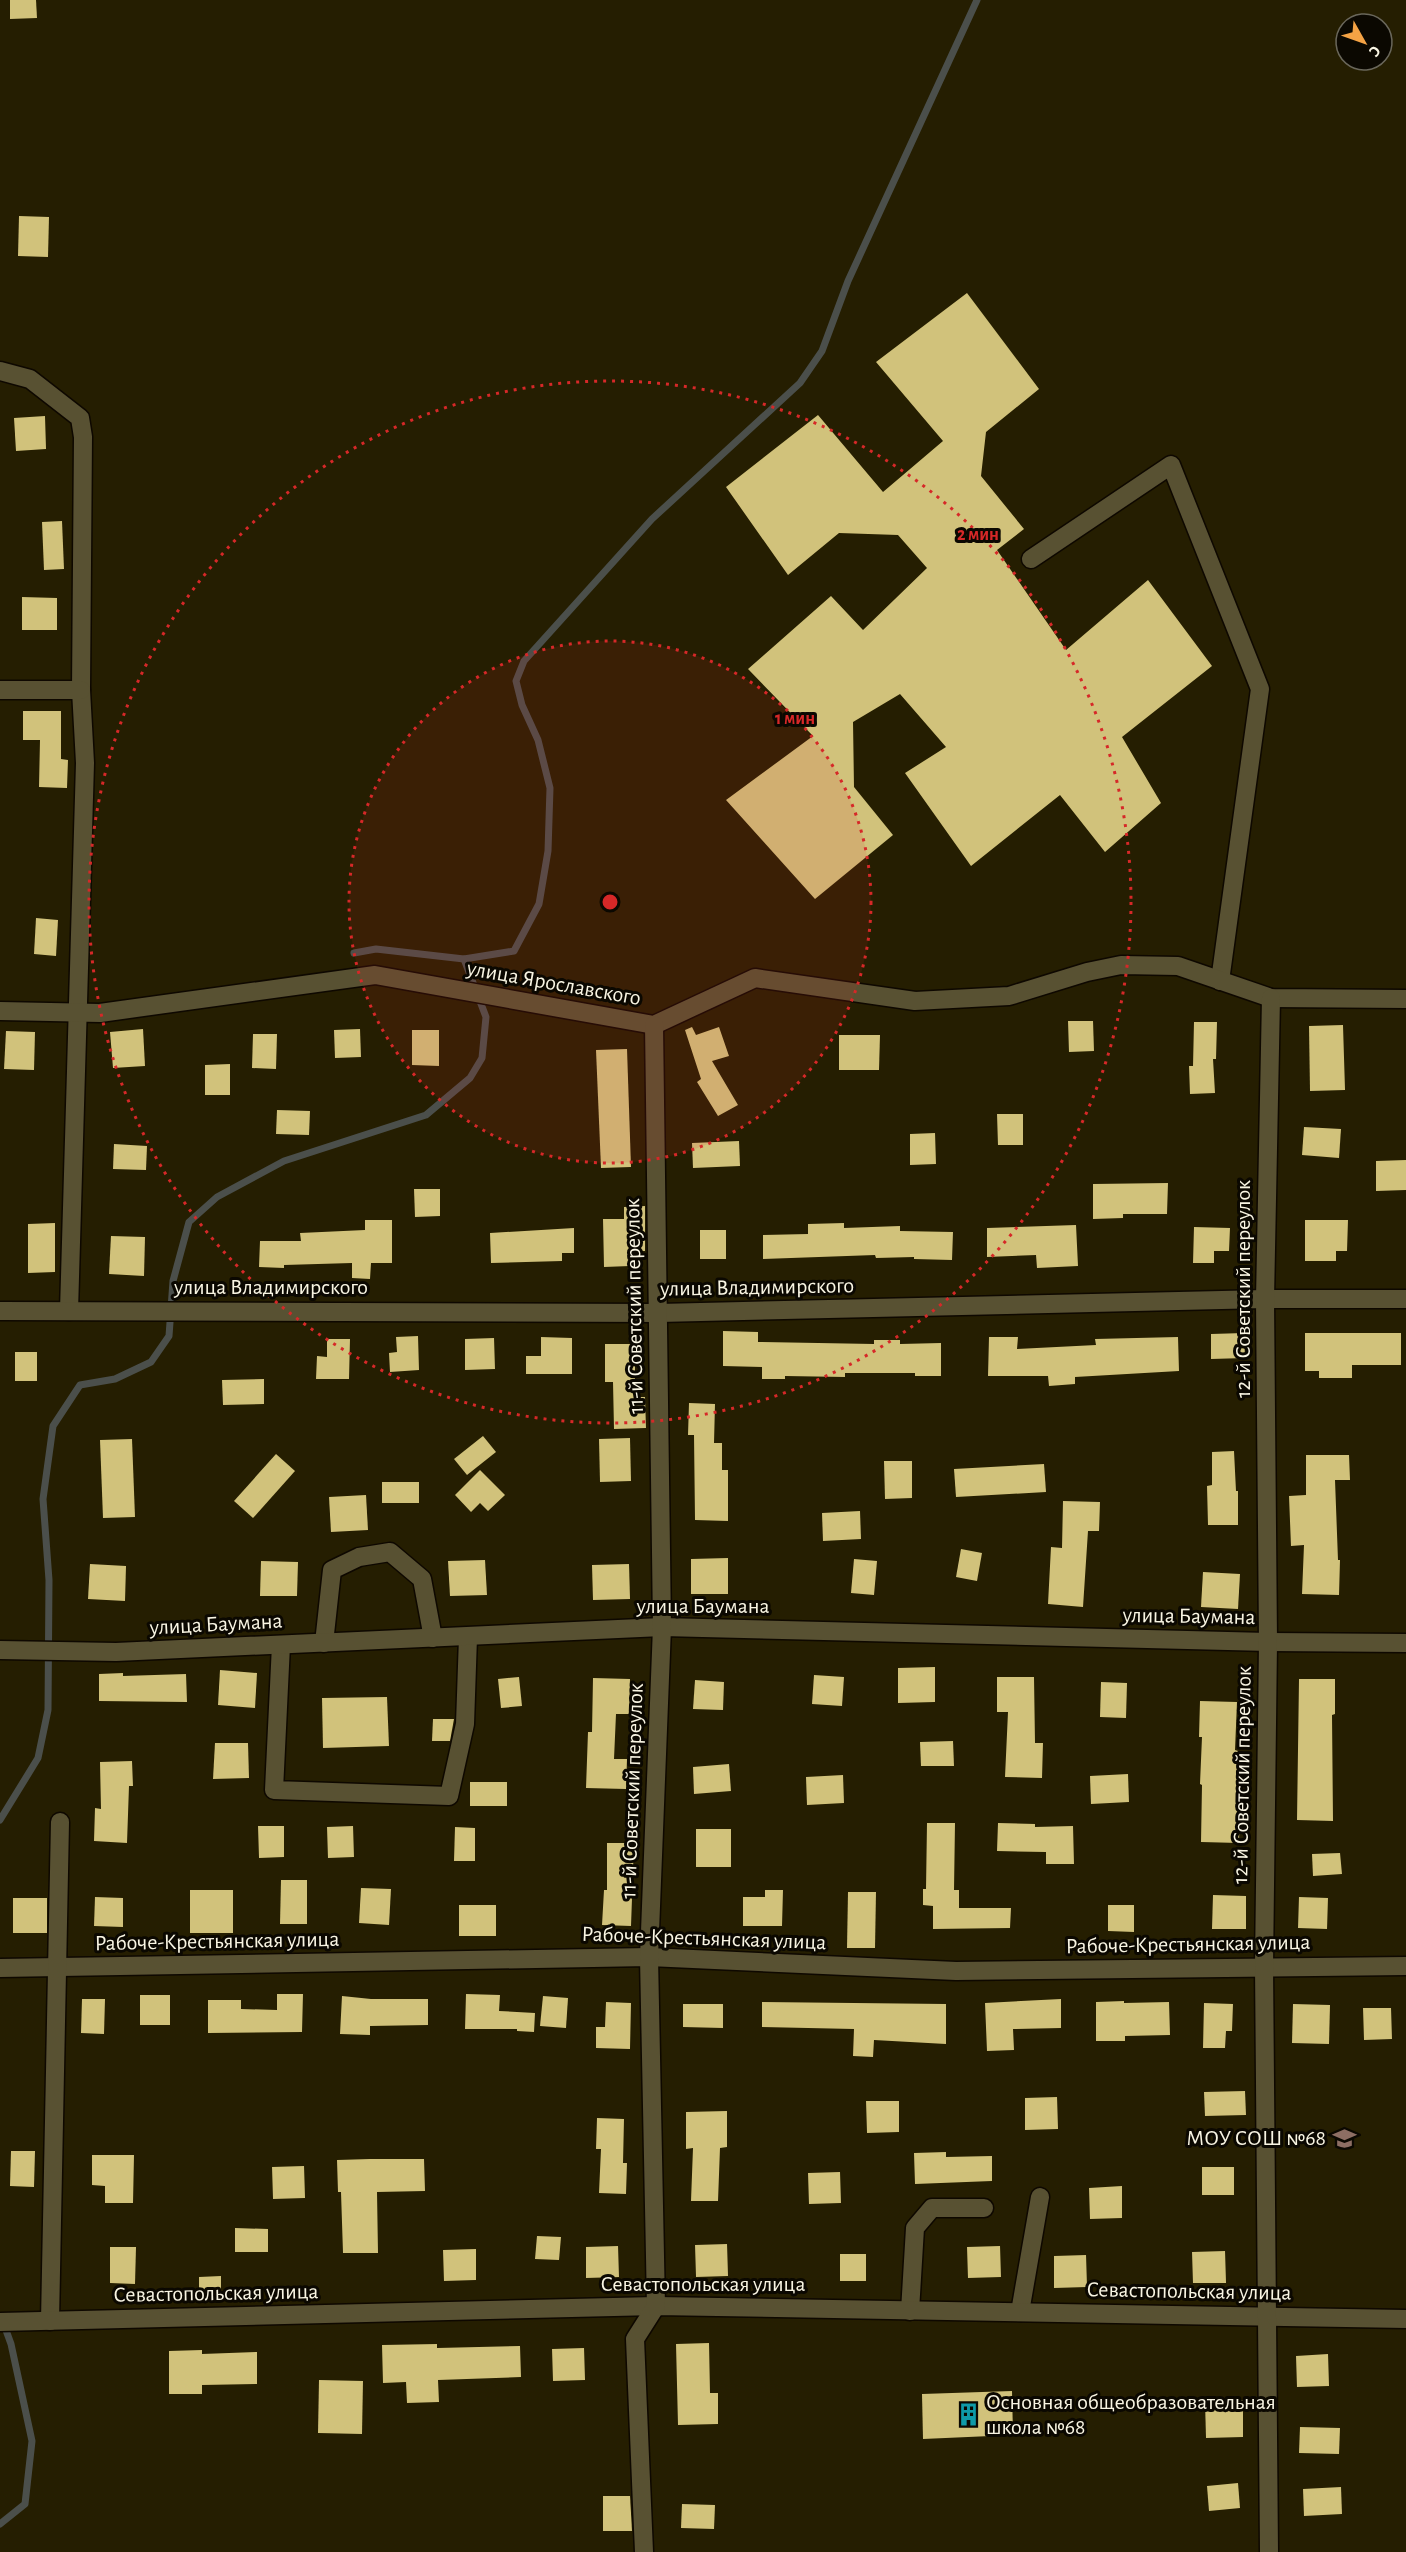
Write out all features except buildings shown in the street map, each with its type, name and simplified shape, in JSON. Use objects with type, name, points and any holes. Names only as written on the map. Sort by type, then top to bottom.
[{"type":"street","points":[[0,371],[30,379],[80,418],[83,437],[81,690],[85,763],[69,1311]]},
{"type":"street","points":[[1030,559],[1171,465],[1260,689],[1220,981]]},
{"type":"street","points":[[0,690],[81,690]]},
{"type":"street","name":"улица Ярославского","points":[[0,1011],[100,1013],[375,975],[654,1025],[755,978],[915,1001],[1009,996],[1087,972],[1121,965],[1178,966],[1271,998],[1406,999]]},
{"type":"street","name":"12-й Советский переулок","points":[[1269,2552],[1265,2317],[1264,1966],[1268,1642],[1265,1299],[1271,998]]},
{"type":"street","name":"11-й Советский переулок","points":[[654,1025],[662,1628],[649,1957],[656,2306]]},
{"type":"street","name":"улица Владимирского","points":[[0,1311],[659,1313],[1265,1299],[1406,1299]]},
{"type":"street","points":[[324,1643],[332,1570],[359,1557],[390,1552],[422,1579],[433,1638]]},
{"type":"street","name":"улица Баумана","points":[[0,1650],[116,1652],[662,1628],[1268,1642],[1406,1642]]},
{"type":"street","points":[[281,1645],[274,1790],[449,1796],[465,1724],[468,1636]]},
{"type":"street","points":[[50,2321],[60,1822]]},
{"type":"street","name":"Рабоче-Крестьянская улица","points":[[0,1968],[649,1957],[956,1971],[1406,1966]]},
{"type":"street","points":[[1020,2313],[1040,2197]]},
{"type":"street","points":[[910,2311],[915,2228],[932,2208],[984,2208]]},
{"type":"street","points":[[644,2552],[635,2339],[656,2306]]},
{"type":"street","name":"Севастопольская улица","points":[[0,2322],[656,2306],[1406,2319]]},
{"type":"waterway","points":[[354,953],[376,949],[464,959],[514,951],[539,904],[548,851],[550,788],[538,740],[522,705],[516,681],[524,661],[652,519],[800,383],[822,351],[848,281],[977,0]]},
{"type":"waterway","points":[[0,1820],[38,1758],[48,1710],[49,1580],[43,1499],[53,1426],[80,1385],[115,1379],[151,1362],[169,1336],[173,1281],[189,1222],[217,1197],[284,1161],[426,1115],[470,1078],[482,1058],[486,1017],[464,959]]},
{"type":"waterway","points":[[0,2524],[25,2504],[32,2441],[11,2344],[3,2322]]},
{"type":"place","name":"МОУ СОШ №68","points":[[1344,2138]]},
{"type":"place","name":"Основная общеобразовательная школа №68","points":[[968,2415]]}]
